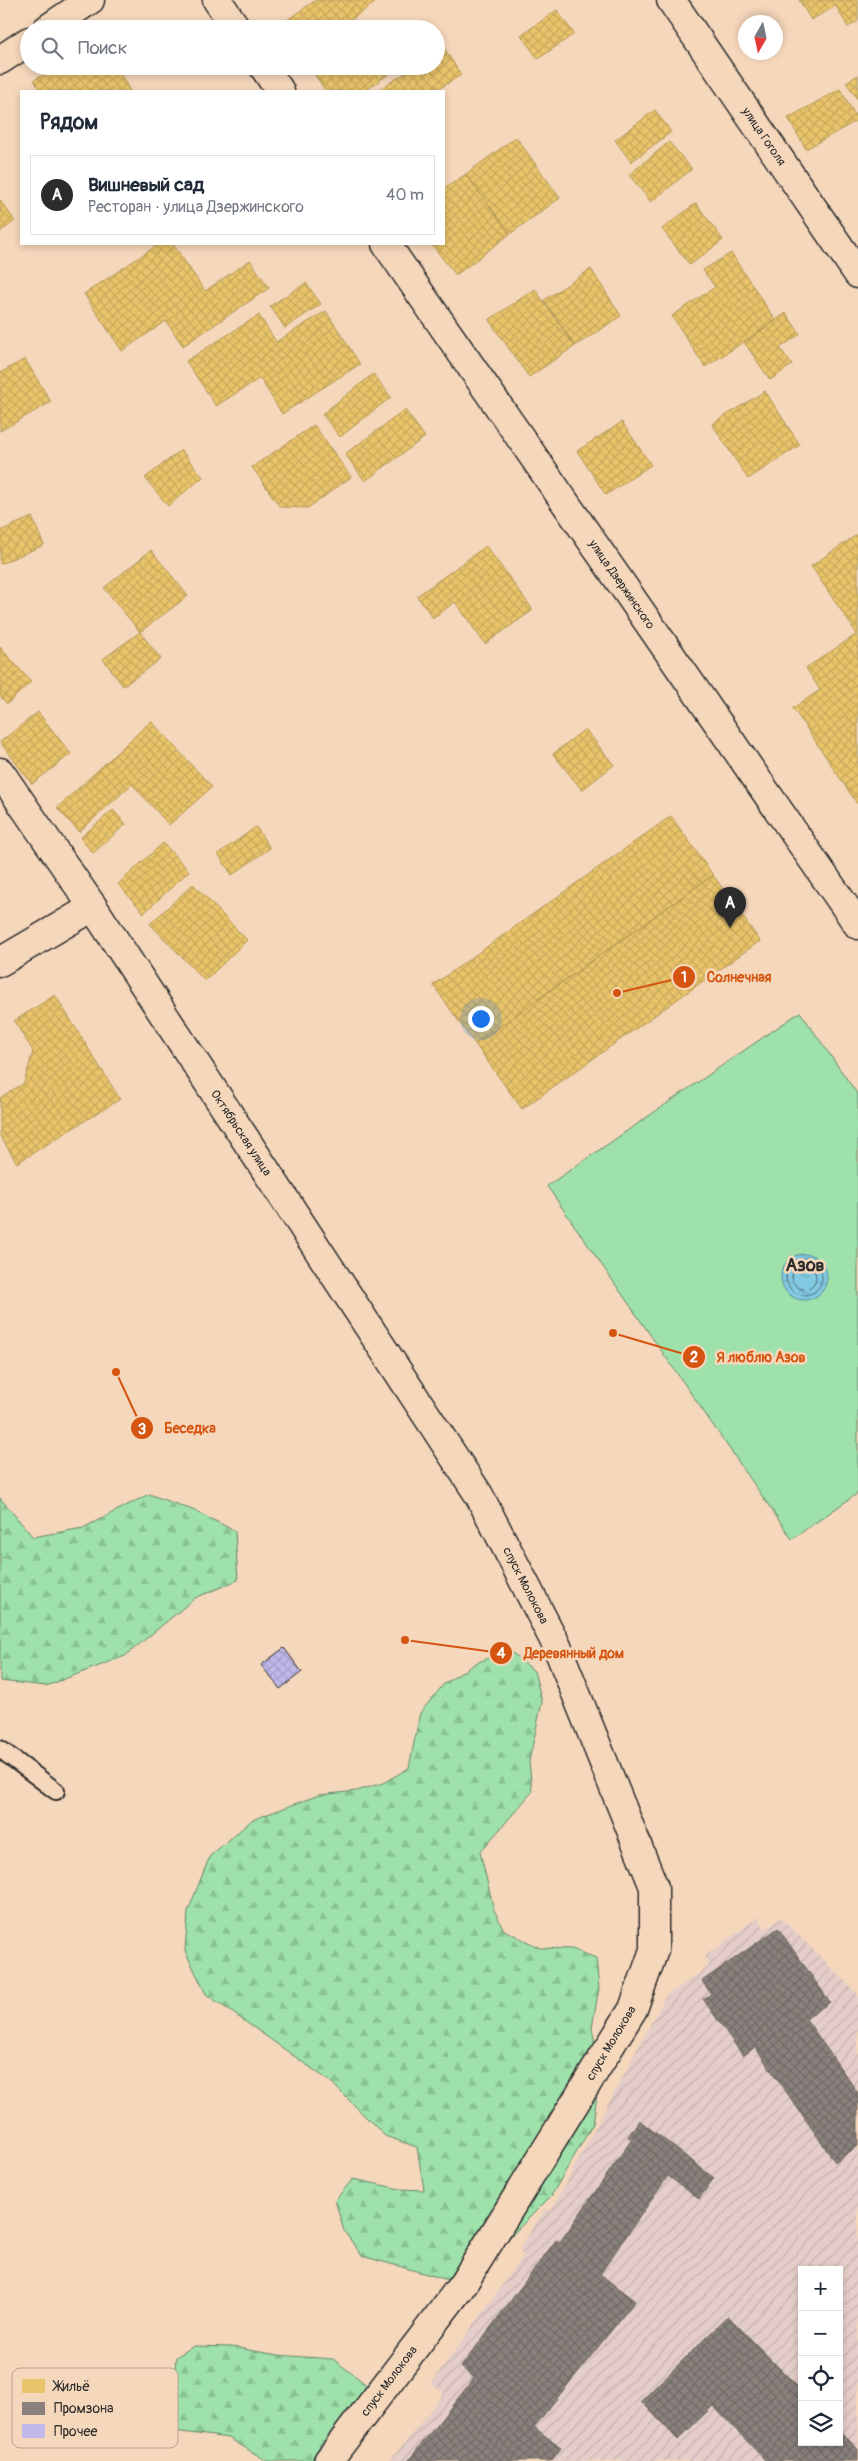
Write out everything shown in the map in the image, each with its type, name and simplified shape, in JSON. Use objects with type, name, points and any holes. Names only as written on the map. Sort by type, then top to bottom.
[{"type":"street","points":[[60,20],[90,0]]},
{"type":"street","points":[[217,0],[231,20]]},
{"type":"street","name":"улица Гоголя","points":[[670,0],[858,274]]},
{"type":"street","points":[[0,60],[20,47]]},
{"type":"street","points":[[269,75],[279,90]]},
{"type":"street","name":"улица Дзержинского","points":[[387,245],[858,925]]},
{"type":"street","name":"Октябрьская улица","points":[[0,772],[93,907],[479,1495]]},
{"type":"street","points":[[0,962],[93,907]]},
{"type":"street","name":"спуск Молокова","points":[[328,2461],[463,2284],[633,2009],[654,1950],[654,1887],[556,1644],[479,1495]]},
{"type":"lane","points":[[0,1749],[56,1791]]},
{"type":"shaded area","points":[[758,1917],[765,1929],[781,1918],[858,1994],[858,2461],[390,2461],[444,2393],[431,2384],[523,2256],[519,2249],[545,2209],[551,2211],[665,1997],[709,1966],[704,1957]]},
{"type":"green space","points":[[800,1012],[858,1095],[858,1493],[792,1539],[547,1186]]},
{"type":"green space","points":[[149,1494],[195,1511],[235,1531],[238,1580],[195,1598],[125,1656],[46,1686],[0,1681],[0,1498],[33,1537],[83,1528]]},
{"type":"green space","points":[[509,1650],[534,1671],[542,1702],[529,1761],[532,1792],[480,1852],[494,1910],[504,1930],[540,1948],[572,1949],[596,1958],[599,1988],[592,2027],[600,2073],[593,2124],[551,2196],[463,2284],[362,2256],[344,2231],[335,2200],[353,2179],[400,2189],[424,2190],[417,2147],[385,2136],[331,2082],[206,1994],[185,1951],[188,1911],[210,1856],[252,1820],[319,1795],[357,1791],[383,1783],[409,1768],[420,1713],[444,1684],[476,1663]]},
{"type":"green space","points":[[194,2346],[232,2347],[277,2355],[333,2359],[376,2392],[342,2461],[267,2461],[229,2438],[178,2432],[178,2368],[175,2368],[176,2357]]},
{"type":"water","points":[[809,1254],[813,1255],[823,1264],[826,1268],[826,1286],[817,1296],[809,1300],[799,1300],[791,1296],[782,1286],[781,1272],[785,1264],[795,1255]]},
{"type":"building: Жильё","points":[[316,0],[379,0],[351,20],[287,20]]},
{"type":"building: Жильё","points":[[799,0],[858,0],[858,21],[848,27],[836,6],[811,20]]},
{"type":"building: Жильё","points":[[557,10],[574,34],[538,59],[521,35]]},
{"type":"building: Жильё","points":[[445,50],[461,75],[437,90],[379,90],[402,75],[445,75]]},
{"type":"building: Жильё","points":[[43,75],[121,75],[129,90],[39,90],[34,80]]},
{"type":"building: Жильё","points":[[315,75],[388,75],[365,90],[325,90]]},
{"type":"building: Жильё","points":[[858,75],[858,100],[846,82]]},
{"type":"building: Жильё","points":[[840,89],[858,120],[806,149],[788,118]]},
{"type":"building: Жильё","points":[[655,110],[671,132],[631,162],[615,140]]},
{"type":"building: Жильё","points":[[516,137],[560,198],[510,234],[466,174]]},
{"type":"building: Жильё","points":[[669,142],[692,169],[651,202],[629,175]]},
{"type":"building: Жильё","points":[[466,174],[510,234],[456,275],[432,245],[445,245],[445,188]]},
{"type":"building: Жильё","points":[[0,200],[15,221],[0,232]]},
{"type":"building: Жильё","points":[[696,203],[723,240],[690,265],[662,229]]},
{"type":"building: Жильё","points":[[158,245],[174,245],[205,291],[250,260],[269,288],[183,346],[166,321],[122,351],[84,294]]},
{"type":"building: Жильё","points":[[731,253],[776,321],[705,367],[672,316],[715,287],[703,270]]},
{"type":"building: Жильё","points":[[591,269],[621,316],[575,346],[544,300]]},
{"type":"building: Жильё","points":[[306,283],[321,304],[285,328],[270,306]]},
{"type":"building: Жильё","points":[[535,289],[575,346],[529,377],[489,320]]},
{"type":"building: Жильё","points":[[326,311],[360,364],[282,414],[260,378],[216,406],[186,361],[259,315],[276,342]]},
{"type":"building: Жильё","points":[[786,313],[800,334],[780,348],[792,365],[770,380],[744,342]]},
{"type":"building: Жильё","points":[[25,359],[51,402],[0,431],[0,373]]},
{"type":"building: Жильё","points":[[373,374],[391,397],[340,437],[322,414]]},
{"type":"building: Жильё","points":[[765,391],[800,445],[748,479],[712,424]]},
{"type":"building: Жильё","points":[[405,410],[425,437],[365,481],[345,454]]},
{"type":"building: Жильё","points":[[622,422],[651,465],[606,495],[577,451]]},
{"type":"building: Жильё","points":[[314,425],[351,477],[308,508],[280,507],[252,467]]},
{"type":"building: Жильё","points":[[181,450],[203,477],[168,506],[145,478]]},
{"type":"building: Жильё","points":[[32,517],[44,545],[0,564],[0,531]]},
{"type":"building: Жильё","points":[[858,534],[858,805],[793,708],[820,690],[806,668],[857,634],[811,566]]},
{"type":"building: Жильё","points":[[486,546],[533,610],[485,644],[455,602],[433,618],[417,596]]},
{"type":"building: Жильё","points":[[151,550],[188,596],[140,632],[104,588]]},
{"type":"building: Жильё","points":[[140,632],[161,659],[123,686],[103,659]]},
{"type":"building: Жильё","points":[[0,647],[31,682],[7,704],[0,696]]},
{"type":"building: Жильё","points":[[38,712],[71,754],[32,784],[0,742]]},
{"type":"building: Жильё","points":[[151,721],[212,787],[169,825],[132,784],[79,832],[57,808]]},
{"type":"building: Жильё","points":[[585,729],[614,765],[582,790],[553,754]]},
{"type":"building: Жильё","points":[[113,810],[126,824],[93,853],[80,838]]},
{"type":"building: Жильё","points":[[671,816],[713,875],[475,1044],[433,985]]},
{"type":"building: Жильё","points":[[256,827],[270,848],[232,875],[218,854]]},
{"type":"building: Жильё","points":[[163,843],[189,871],[144,913],[118,884]]},
{"type":"building: Жильё","points":[[713,875],[760,941],[522,1109],[475,1044]]},
{"type":"building: Жильё","points":[[193,884],[247,940],[205,981],[150,924]]},
{"type":"building: Жильё","points":[[55,995],[120,1099],[17,1163],[0,1136],[0,1098],[24,1083],[33,1051],[14,1021]]},
{"type":"building: Промзона","points":[[778,1928],[830,2002],[806,2019],[858,2093],[858,2146],[835,2162],[755,2047],[743,2056],[703,1999],[711,1994],[702,1981]]},
{"type":"building: Промзона","points":[[639,2120],[714,2178],[699,2199],[668,2176],[600,2274],[635,2301],[534,2427],[561,2448],[551,2461],[408,2461],[474,2378],[461,2367],[556,2240],[560,2242],[632,2139],[628,2137]]},
{"type":"building: Промзона","points":[[728,2316],[798,2387],[798,2446],[843,2446],[843,2434],[858,2449],[858,2461],[766,2461],[713,2406],[678,2440],[641,2401]]},
{"type":"building: Прочее","points":[[284,1648],[302,1672],[280,1689],[261,1665]]},
{"type":"place","name":"Вишневый сад","points":[[730,928]]},
{"type":"place","name":"Солнечная","points":[[617,993]]},
{"type":"place","name":"Я люблю Азов","points":[[613,1333]]},
{"type":"place","name":"Беседка","points":[[116,1372]]},
{"type":"place","name":"Деревянный дом","points":[[405,1640]]},
{"type":"district","name":"Азов","points":[[805,1265]]}]
